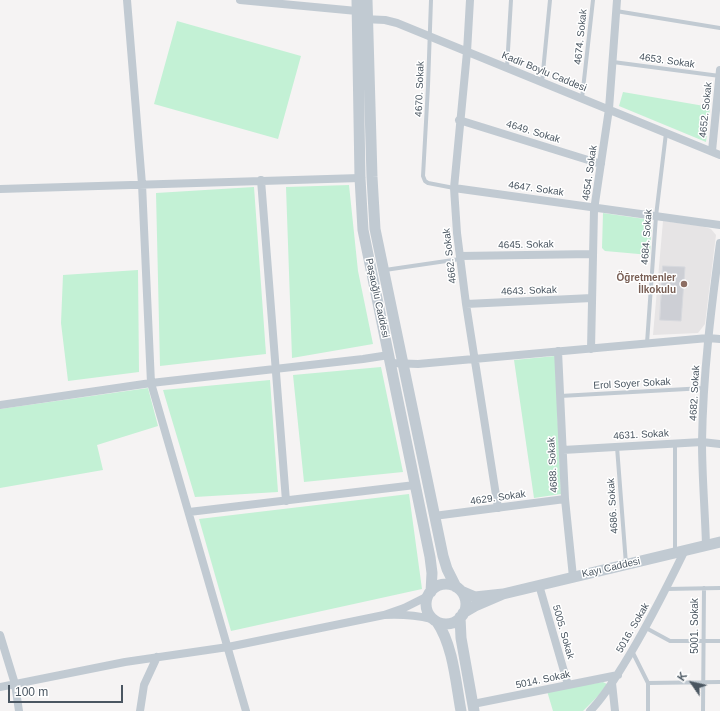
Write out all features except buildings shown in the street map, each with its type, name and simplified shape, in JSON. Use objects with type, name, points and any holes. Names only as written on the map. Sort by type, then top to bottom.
[{"type":"street","points":[[127,0],[142,184],[151,383],[246,711]]},
{"type":"street","name":"Kadir Boylu Caddesi","points":[[240,0],[361,16],[397,23],[720,155]]},
{"type":"street","name":"Paşaoğlu Caddesi","points":[[357,0],[361,16],[375,229],[445,564],[458,589]]},
{"type":"street","name":"Paşaoğlu Caddesi","points":[[367,0],[361,16],[360,178],[363,230],[430,557],[432,573],[429,594]]},
{"type":"street","name":"4662. Sokak","points":[[470,0],[467,52],[459,120],[454,188],[466,304],[498,508]]},
{"type":"street","name":"4654. Sokak","points":[[591,349],[595,207],[609,110],[617,0]]},
{"type":"street","name":"4652. Sokak","points":[[712,151],[718,115],[720,74]]},
{"type":"street","name":"4649. Sokak","points":[[459,120],[601,164]]},
{"type":"street","points":[[0,189],[360,178]]},
{"type":"street","points":[[261,180],[286,501]]},
{"type":"street","name":"4647. Sokak","points":[[454,188],[720,225]]},
{"type":"street","name":"4682. Sokak","points":[[706,545],[702,442],[708,338],[718,269],[720,243]]},
{"type":"street","name":"4645. Sokak","points":[[460,257],[593,254]]},
{"type":"street","name":"4643. Sokak","points":[[466,304],[592,298]]},
{"type":"street","points":[[0,404],[151,383],[276,369],[389,359],[403,364],[418,364],[708,338],[720,340]]},
{"type":"street","name":"4688. Sokak","points":[[558,352],[565,499],[572,577]]},
{"type":"street","name":"4631. Sokak","points":[[563,450],[702,442],[720,444]]},
{"type":"street","points":[[189,512],[415,484]]},
{"type":"street","name":"4629. Sokak","points":[[434,516],[565,499]]},
{"type":"street","name":"Kayı Caddesi","points":[[461,615],[482,602],[503,594],[720,542]]},
{"type":"street","name":"5016. Sokak","points":[[590,711],[604,695],[618,675],[646,628],[666,589],[680,551]]},
{"type":"street","points":[[0,686],[125,662],[228,647],[384,615],[404,608],[429,594],[438,586],[450,585],[458,589],[464,597],[465,603],[461,615],[460,638],[474,708]]},
{"type":"street","name":"5005. Sokak","points":[[539,585],[568,685]]},
{"type":"street","name":"Kayı Caddesi","points":[[458,589],[475,597],[503,594]]},
{"type":"street","points":[[429,594],[426,607],[428,613],[443,631],[449,649],[461,711]]},
{"type":"street","points":[[384,615],[418,615],[444,624],[451,623],[461,615]]},
{"type":"street","points":[[0,634],[15,684],[19,711]]},
{"type":"street","points":[[140,711],[144,685],[157,657]]},
{"type":"street","name":"5014. Sokak","points":[[474,708],[568,685],[618,675]]},
{"type":"street","points":[[612,683],[615,711]]},
{"type":"lane","name":"4670. Sokak","points":[[423,179],[430,36],[430,0]]},
{"type":"lane","points":[[507,68],[511,0]]},
{"type":"lane","points":[[542,82],[550,0]]},
{"type":"lane","name":"4674. Sokak","points":[[582,99],[593,0]]},
{"type":"lane","points":[[616,11],[720,28]]},
{"type":"lane","name":"4653. Sokak","points":[[612,62],[720,74]]},
{"type":"lane","name":"4684. Sokak","points":[[647,344],[656,216],[666,133]]},
{"type":"lane","name":"4647. Sokak","points":[[423,179],[428,183],[454,188]]},
{"type":"lane","name":"4645. Sokak","points":[[383,270],[460,257]]},
{"type":"lane","name":"Erol Soyer Sokak","points":[[560,396],[705,388]]},
{"type":"lane","points":[[675,444],[680,551]]},
{"type":"lane","name":"4686. Sokak","points":[[617,447],[626,564]]},
{"type":"lane","name":"5001. Sokak","points":[[703,711],[704,588]]},
{"type":"lane","points":[[666,589],[720,588]]},
{"type":"lane","points":[[646,628],[670,641],[720,641]]},
{"type":"lane","points":[[632,651],[648,683],[648,711]]},
{"type":"lane","points":[[648,683],[720,682]]},
{"type":"shaded area","name":"Öğretmenler İlkokulu","points":[[663,221],[702,226],[711,229],[716,235],[705,324],[698,333],[653,335]]},
{"type":"green space","points":[[177,21],[301,56],[278,139],[154,104]]},
{"type":"green space","points":[[623,92],[710,107],[706,142],[619,106]]},
{"type":"green space","points":[[349,185],[358,271],[373,344],[292,358],[286,187]]},
{"type":"green space","points":[[254,187],[266,354],[160,366],[156,193]]},
{"type":"green space","points":[[603,213],[652,220],[650,255],[605,251],[602,248]]},
{"type":"green space","points":[[138,270],[139,372],[68,381],[61,323],[63,275]]},
{"type":"green space","points":[[555,356],[561,494],[534,498],[514,360]]},
{"type":"green space","points":[[381,367],[403,472],[304,482],[293,375]]},
{"type":"green space","points":[[270,380],[278,492],[195,497],[163,390]]},
{"type":"green space","points":[[148,388],[158,426],[97,445],[103,470],[0,488],[0,409]]},
{"type":"green space","points":[[409,494],[422,589],[231,631],[199,519]]},
{"type":"green space","points":[[603,682],[607,684],[598,696],[583,711],[553,711],[547,691]]},
{"type":"place","name":"Öğretmenler İlkokulu","points":[[684,284]]}]
